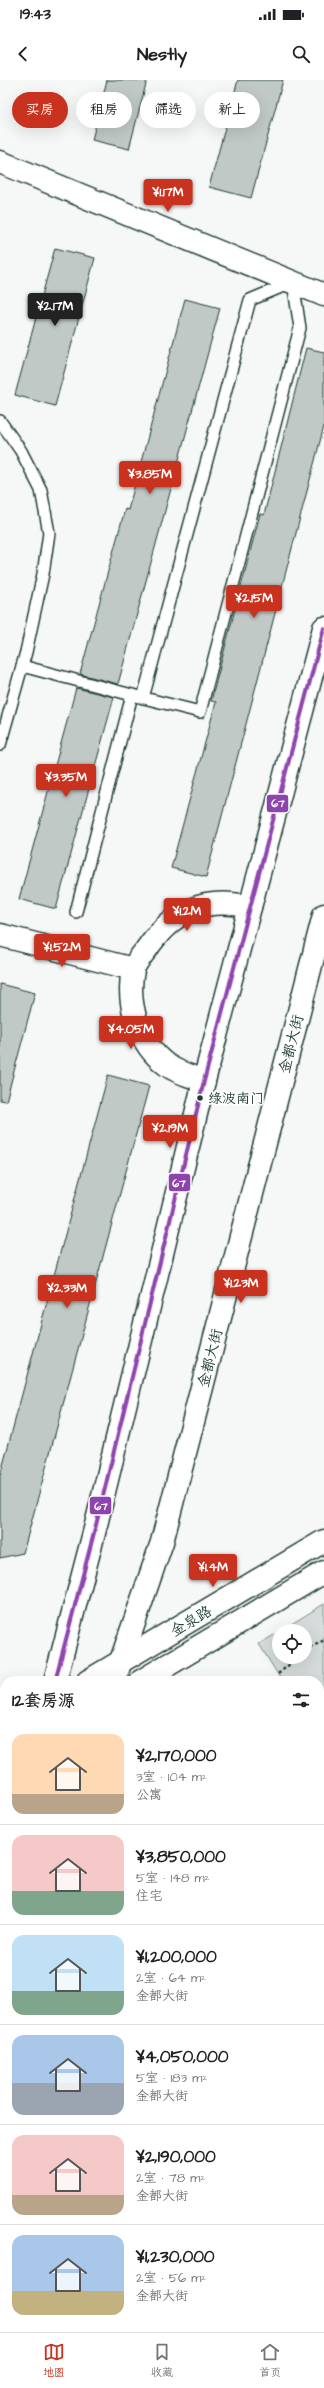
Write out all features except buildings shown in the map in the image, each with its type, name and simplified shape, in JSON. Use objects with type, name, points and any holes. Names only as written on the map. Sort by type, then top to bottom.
[{"type":"main road","points":[[0,162],[324,295]]},
{"type":"main road","points":[[56,1676],[95,1529],[204,1081],[324,628]]},
{"type":"main road","points":[[204,1081],[181,1073],[167,1065],[153,1052],[142,1035],[134,1012],[133,969],[157,933],[179,916],[201,905],[217,902],[250,907]]},
{"type":"main road","name":"金都大街","points":[[116,1672],[162,1542],[324,915]]},
{"type":"main road","points":[[0,935],[133,969]]},
{"type":"main road","name":"金泉路","points":[[104,1676],[116,1672],[324,1541]]},
{"type":"main road","name":"金泉路","points":[[149,1676],[324,1572]]},
{"type":"lane","points":[[22,666],[137,696],[200,712],[300,328],[293,282],[250,300],[137,696],[76,912]]},
{"type":"lane","points":[[0,420],[21,451],[41,490],[49,533],[43,574],[22,666],[0,745]]},
{"type":"path","points":[[312,1647],[324,1640]]},
{"type":"path","points":[[278,1674],[290,1664]]},
{"type":"shaded area","points":[[324,1604],[324,1676],[279,1676],[259,1644],[272,1636],[272,1664],[312,1664],[312,1624],[291,1624]]},
{"type":"transit line","name":"67","points":[[56,1676],[95,1529],[204,1081],[324,628]]},
{"type":"place","name":"绿波南门","points":[[200,1098]]}]
